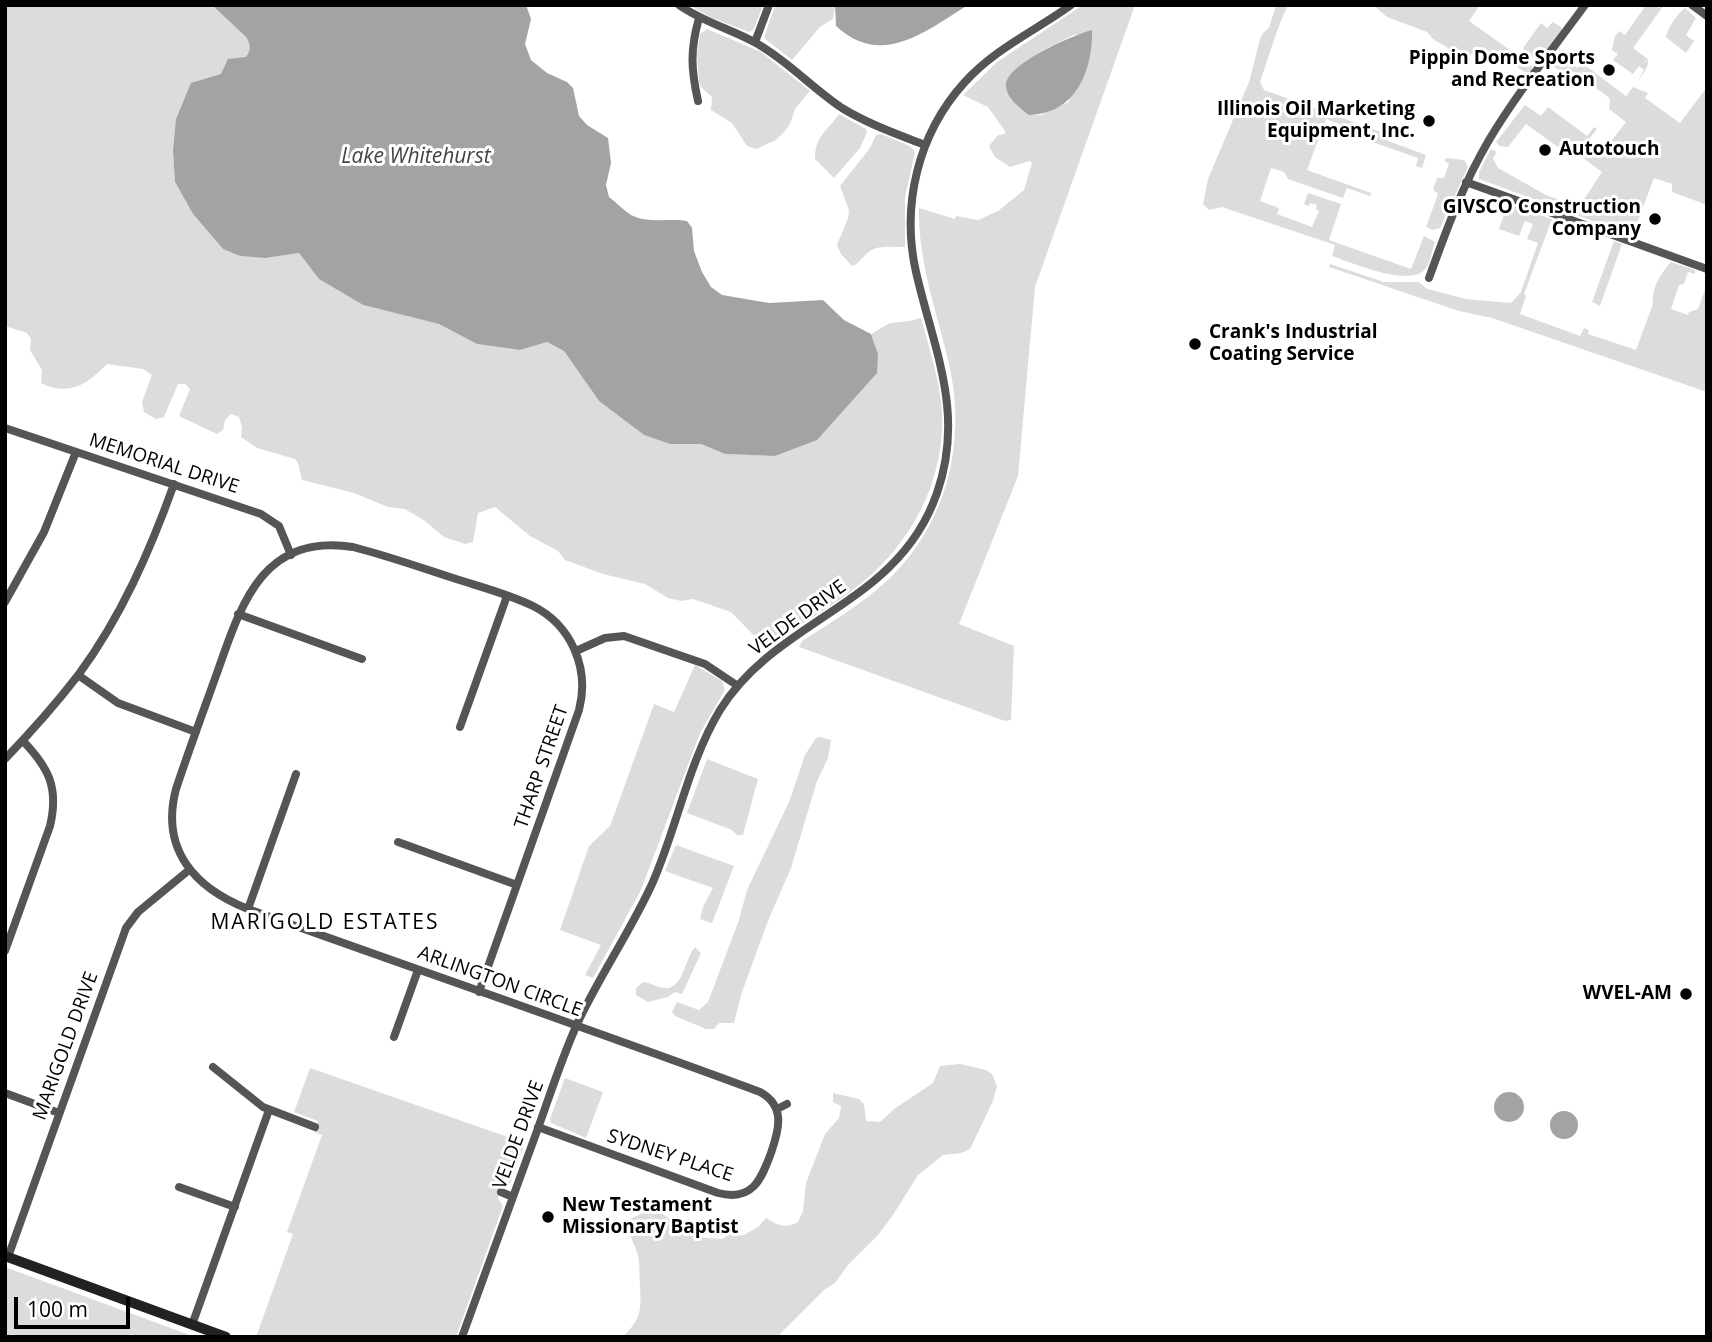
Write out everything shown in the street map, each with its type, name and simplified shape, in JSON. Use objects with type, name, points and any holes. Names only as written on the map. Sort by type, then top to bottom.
[{"type":"main road","points":[[6,1257],[226,1337]]},
{"type":"street","points":[[679,5],[699,18],[755,42],[842,108],[870,123],[925,145]]},
{"type":"street","points":[[755,42],[769,5]]},
{"type":"street","name":"VELDE DRIVE","points":[[462,1337],[576,1027],[652,885],[707,737],[722,707],[738,686],[769,655],[883,575],[916,535],[937,492],[946,454],[948,406],[945,379],[916,272],[910,225],[913,190],[925,145],[950,100],[974,73],[1008,45],[1071,5]]},
{"type":"street","points":[[1429,278],[1466,182],[1503,118],[1586,5]]},
{"type":"street","points":[[1692,5],[1707,16]]},
{"type":"street","points":[[698,101],[691,60],[693,38],[699,18]]},
{"type":"street","points":[[1466,182],[1707,269]]},
{"type":"street","name":"MEMORIAL DRIVE","points":[[5,428],[271,519],[281,530],[291,555]]},
{"type":"street","points":[[5,603],[47,525],[76,452]]},
{"type":"street","points":[[5,759],[78,675],[102,639],[129,591],[173,484]]},
{"type":"street","name":"THARP STREET","points":[[291,555],[321,546],[353,547],[507,596],[545,613],[562,629],[576,651],[583,677],[582,701],[479,992]]},
{"type":"street","name":"ARLINGTON CIRCLE","points":[[291,555],[274,565],[258,581],[238,614],[176,789],[172,807],[176,840],[189,870],[214,893],[248,909],[760,1092],[769,1098],[777,1109]]},
{"type":"street","points":[[460,726],[507,596]]},
{"type":"street","points":[[238,614],[362,659]]},
{"type":"street","points":[[576,651],[606,638],[624,636],[705,664],[738,686]]},
{"type":"street","points":[[78,675],[118,704],[196,732]]},
{"type":"street","points":[[6,947],[50,826],[54,805],[49,774],[23,741]]},
{"type":"street","points":[[248,909],[296,774]]},
{"type":"street","points":[[398,842],[517,885]]},
{"type":"street","name":"MARIGOLD DRIVE","points":[[6,1257],[126,928],[138,912],[189,870]]},
{"type":"street","points":[[394,1037],[418,970]]},
{"type":"street","points":[[213,1067],[269,1110],[315,1126]]},
{"type":"street","points":[[5,1093],[60,1113]]},
{"type":"street","points":[[777,1109],[787,1104]]},
{"type":"street","name":"SYDNEY PLACE","points":[[538,1128],[729,1195],[739,1195],[754,1187],[761,1178],[779,1125],[777,1109]]},
{"type":"street","points":[[192,1325],[269,1110]]},
{"type":"street","points":[[179,1187],[235,1207]]},
{"type":"street","points":[[501,1192],[513,1196]]},
{"type":"shaded area","points":[[5,5],[212,5],[246,37],[250,50],[246,57],[221,74],[173,151],[175,182],[193,214],[223,249],[240,256],[265,258],[299,253],[319,279],[363,305],[439,324],[477,344],[520,350],[547,342],[564,351],[599,401],[644,435],[670,444],[701,444],[725,454],[775,456],[816,440],[878,354],[871,334],[890,323],[921,318],[939,388],[942,435],[933,480],[915,521],[888,558],[860,585],[766,648],[731,612],[693,599],[681,601],[668,598],[645,584],[603,574],[565,560],[558,551],[530,536],[495,507],[478,513],[473,542],[465,544],[444,537],[405,509],[388,507],[354,493],[302,480],[295,459],[257,448],[241,437],[239,417],[231,414],[225,420],[223,430],[217,434],[179,416],[190,389],[185,384],[178,384],[164,417],[156,419],[144,412],[142,402],[152,375],[143,369],[107,364],[93,377],[77,386],[60,389],[41,383],[42,370],[30,350],[31,339],[27,333],[5,326]]},
{"type":"shaded area","points":[[689,5],[763,5],[754,29],[749,32],[710,17]]},
{"type":"shaded area","points":[[775,5],[835,5],[833,19],[820,27],[792,60],[764,38]]},
{"type":"shaded area","points":[[1083,5],[1135,5],[1035,287],[1018,476],[959,624],[1014,646],[1011,720],[1005,721],[799,647],[802,641],[879,588],[909,557],[925,533],[948,480],[955,423],[954,393],[925,268],[919,208],[955,219],[956,216],[978,220],[998,211],[1024,190],[1032,163],[1030,161],[1010,167],[995,157],[989,146],[998,135],[1005,134],[1005,131],[988,107],[963,95],[997,62]],"holes":[[[1076,34],[1069,102],[1041,115],[1029,115],[1006,83],[1026,61]]]},
{"type":"shaded area","points":[[1276,5],[1288,5],[1260,82],[1264,90],[1384,133],[1383,139],[1426,155],[1422,168],[1416,166],[1418,158],[1361,138],[1362,132],[1326,119],[1307,170],[1371,193],[1370,196],[1347,188],[1343,198],[1288,179],[1284,172],[1271,168],[1260,201],[1279,208],[1277,214],[1312,227],[1319,211],[1316,209],[1317,205],[1304,204],[1308,193],[1341,204],[1329,240],[1411,269],[1424,236],[1435,242],[1428,265],[1418,274],[1395,275],[1366,268],[1332,256],[1335,245],[1222,207],[1209,210],[1203,204],[1208,179],[1249,82],[1260,39],[1269,28]]},
{"type":"shaded area","points":[[1373,5],[1480,5],[1469,21],[1531,65],[1531,75],[1496,53],[1465,55],[1453,51],[1433,39],[1427,32],[1387,17]]},
{"type":"shaded area","points":[[1646,5],[1659,8],[1664,5],[1633,48],[1648,59],[1641,64],[1648,60],[1646,69],[1637,82],[1644,70],[1639,66],[1633,74],[1613,60],[1618,54],[1612,50],[1615,36],[1619,31],[1625,35]]},
{"type":"shaded area","points":[[1685,8],[1696,18],[1686,35],[1694,41],[1686,53],[1666,37],[1674,20]]},
{"type":"shaded area","points":[[1553,22],[1563,31],[1541,60],[1536,60],[1523,48],[1541,23],[1547,28]]},
{"type":"shaded area","points":[[707,29],[761,52],[810,91],[795,109],[790,124],[776,140],[756,149],[747,146],[732,123],[711,110],[712,97],[699,82],[697,54],[700,34]]},
{"type":"shaded area","points":[[1560,54],[1577,68],[1582,63],[1626,96],[1633,87],[1648,93],[1645,98],[1680,123],[1707,87],[1707,205],[1672,192],[1672,184],[1654,178],[1636,226],[1629,221],[1625,226],[1633,233],[1631,235],[1479,179],[1479,172],[1491,149],[1497,152],[1493,158],[1498,168],[1546,195],[1579,207],[1602,172],[1571,149],[1565,152],[1526,124],[1508,147],[1500,146],[1496,142],[1525,105],[1541,116],[1548,107],[1587,136],[1594,127],[1597,129],[1589,139],[1604,150],[1626,122],[1609,109],[1610,99],[1607,96],[1569,69],[1561,72],[1552,65]]},
{"type":"shaded area","points":[[839,114],[867,132],[860,148],[834,178],[815,159],[819,139]]},
{"type":"shaded area","points":[[881,134],[910,146],[915,152],[905,197],[905,247],[873,249],[852,266],[837,245],[849,210],[840,186],[870,148],[876,135]]},
{"type":"shaded area","points":[[1444,160],[1464,160],[1468,167],[1440,228],[1433,230],[1426,227],[1438,194],[1433,189],[1437,178],[1444,178],[1449,164]]},
{"type":"shaded area","points":[[1508,204],[1552,219],[1524,294],[1526,296],[1520,314],[1580,336],[1584,328],[1589,330],[1588,334],[1636,350],[1653,304],[1655,287],[1664,271],[1671,262],[1695,270],[1695,274],[1688,272],[1684,284],[1679,285],[1671,309],[1688,315],[1698,309],[1707,284],[1707,392],[1492,318],[1459,311],[1329,267],[1330,264],[1384,282],[1419,282],[1427,289],[1466,299],[1511,303],[1521,292],[1538,243],[1527,239],[1533,224],[1525,221],[1519,236],[1499,229]]},
{"type":"shaded area","points":[[1614,241],[1622,244],[1600,306],[1592,302]]},
{"type":"shaded area","points":[[695,665],[722,681],[725,690],[700,733],[641,890],[593,978],[585,975],[601,945],[560,930],[589,846],[610,826],[654,704],[674,712]]},
{"type":"shaded area","points":[[816,738],[831,740],[828,758],[817,781],[791,868],[742,992],[734,1023],[719,1023],[714,1029],[706,1029],[675,1016],[672,1012],[677,1002],[699,1010],[708,1002],[739,920],[747,890],[789,802],[805,755]]},
{"type":"shaded area","points":[[707,759],[758,779],[743,835],[737,835],[732,830],[687,813]]},
{"type":"shaded area","points":[[676,845],[734,866],[712,923],[700,919],[713,888],[665,871]]},
{"type":"shaded area","points":[[695,947],[701,953],[682,994],[675,992],[668,997],[648,1002],[636,995],[636,988],[643,982],[672,987],[680,978]]},
{"type":"shaded area","points":[[960,1064],[986,1070],[992,1074],[997,1086],[993,1101],[970,1149],[943,1155],[918,1175],[878,1235],[848,1265],[835,1283],[824,1290],[777,1337],[623,1337],[637,1318],[640,1301],[639,1261],[628,1220],[647,1211],[658,1211],[696,1237],[722,1239],[729,1235],[744,1235],[758,1227],[766,1218],[781,1225],[798,1222],[803,1211],[806,1183],[825,1134],[839,1118],[841,1106],[833,1102],[833,1093],[859,1099],[864,1104],[866,1121],[880,1122],[894,1109],[933,1083],[940,1066]]},
{"type":"shaded area","points":[[310,1068],[525,1143],[511,1182],[502,1187],[498,1198],[503,1206],[456,1337],[256,1337],[293,1234],[287,1232],[322,1135],[314,1132],[318,1121],[294,1112]]},
{"type":"shaded area","points":[[565,1078],[603,1092],[586,1138],[551,1123],[550,1119]]},
{"type":"shaded area","points":[[5,1267],[195,1337],[5,1337]]},
{"type":"water","name":"Lake Whitehurst","points":[[212,5],[526,5],[531,19],[525,44],[531,60],[573,88],[579,116],[587,125],[608,138],[611,163],[606,185],[609,197],[638,218],[687,221],[692,228],[694,251],[702,272],[711,287],[722,295],[769,303],[823,300],[844,320],[871,334],[878,354],[877,373],[817,440],[775,456],[725,454],[701,444],[670,444],[644,435],[599,401],[564,351],[547,342],[520,350],[477,344],[439,324],[363,305],[319,279],[299,253],[265,258],[240,256],[223,249],[193,214],[175,182],[173,151],[176,119],[191,83],[221,74],[228,59],[246,57],[250,49],[246,37]]},
{"type":"water","points":[[835,5],[968,5],[920,34],[887,45],[870,44],[853,38],[836,26]]},
{"type":"water","points":[[1092,30],[1092,45],[1085,74],[1070,98],[1045,113],[1029,115],[1014,102],[1006,85],[1017,68],[1056,44]]},
{"type":"water","points":[[1509,1092],[1515,1093],[1523,1101],[1523,1113],[1515,1121],[1509,1122],[1503,1121],[1495,1113],[1494,1107],[1495,1101],[1503,1093]]},
{"type":"water","points":[[1564,1111],[1574,1115],[1578,1125],[1574,1135],[1564,1139],[1554,1135],[1550,1125],[1554,1115]]},
{"type":"place","name":"Pippin Dome Sports and Recreation","points":[[1609,70]]},
{"type":"place","name":"Illinois Oil Marketing Equipment, Inc.","points":[[1429,121]]},
{"type":"place","name":"Autotouch","points":[[1545,150]]},
{"type":"place","name":"GIVSCO Construction Company","points":[[1655,219]]},
{"type":"place","name":"Crank's Industrial Coating Service","points":[[1195,344]]},
{"type":"place","name":"WVEL-AM","points":[[1686,994]]},
{"type":"place","name":"New Testament Missionary Baptist","points":[[548,1217]]},
{"type":"district","name":"MARIGOLD ESTATES","points":[[325,923]]}]
